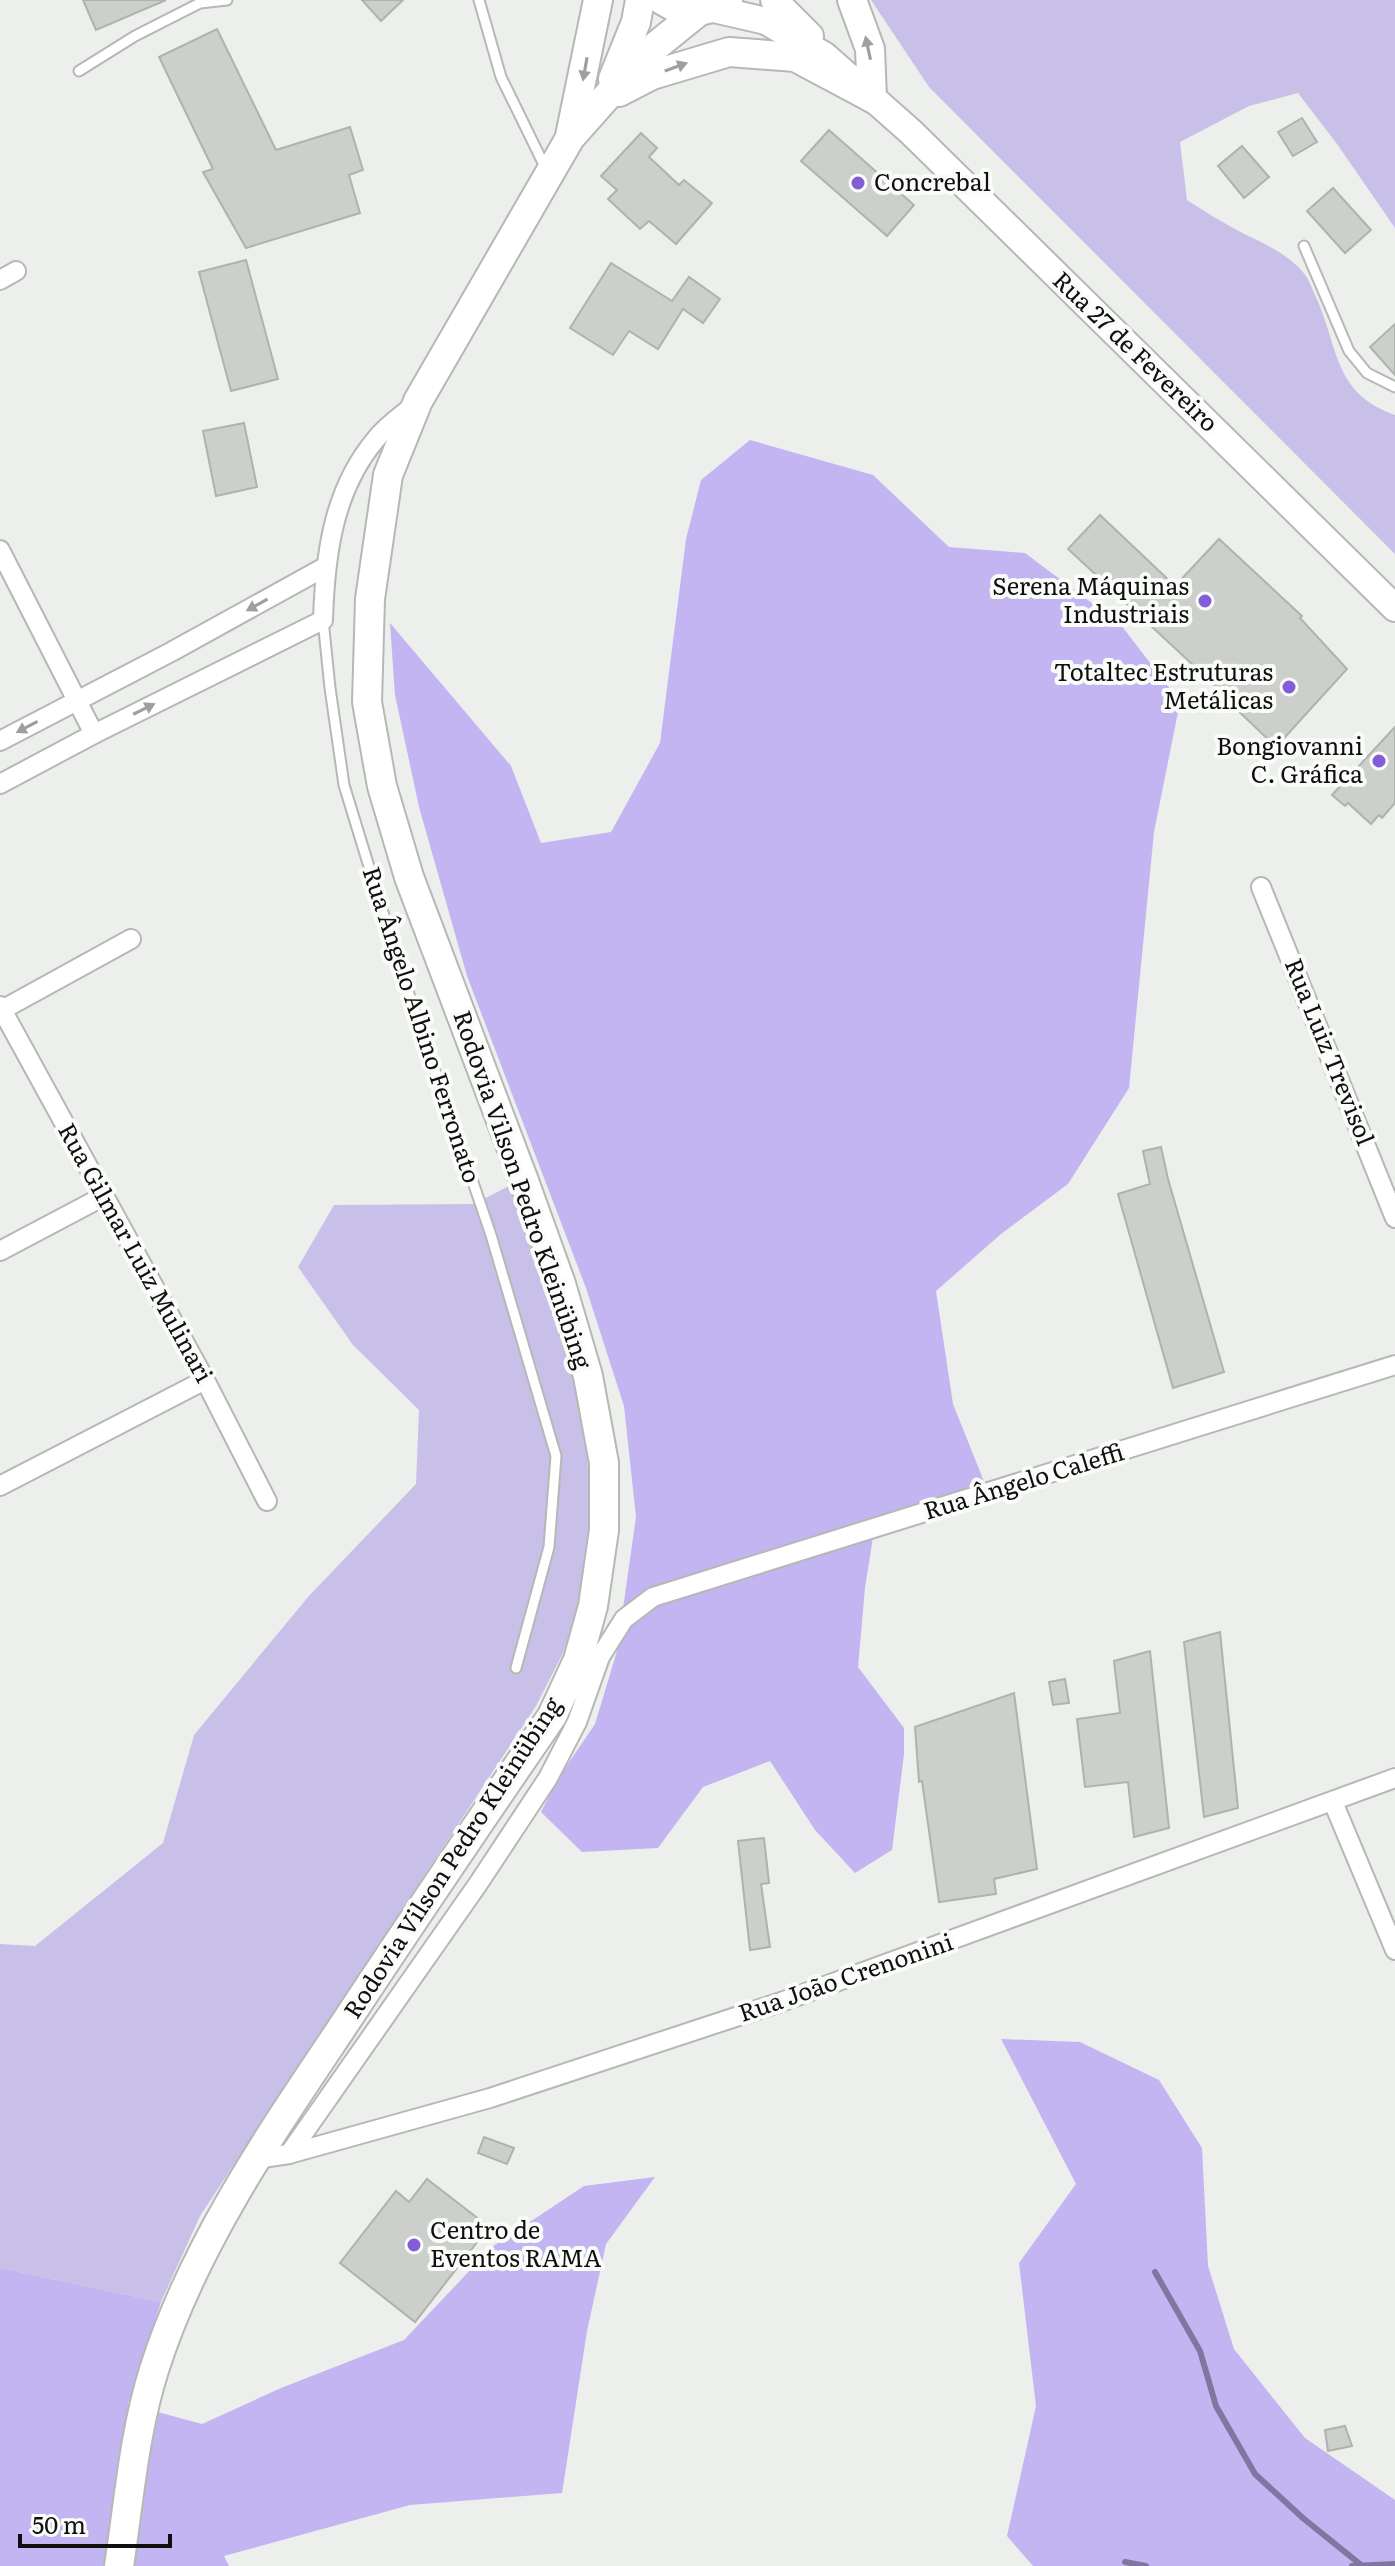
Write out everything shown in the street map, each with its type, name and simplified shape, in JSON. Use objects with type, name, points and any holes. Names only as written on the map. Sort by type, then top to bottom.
[{"type":"main road","points":[[570,138],[598,0]]},
{"type":"main road","name":"Rodovia Vilson Pedro Kleinübing","points":[[605,99],[636,22],[640,0]]},
{"type":"main road","points":[[662,0],[679,10],[713,7]]},
{"type":"main road","name":"Rua 27 de Fevereiro","points":[[774,0],[872,98]]},
{"type":"main road","points":[[852,0],[870,49],[872,98]]},
{"type":"main road","name":"Rodovia Vilson Pedro Kleinübing","points":[[119,2566],[143,2409],[154,2370],[175,2310],[216,2225],[364,1994],[552,1716],[578,1660],[589,1620],[604,1530],[604,1463],[588,1376],[561,1284],[409,877],[382,786],[367,702],[370,599],[388,475],[418,401],[570,138],[641,58],[713,7]]},
{"type":"main road","name":"Rua 27 de Fevereiro","points":[[713,7],[766,21],[825,56],[911,132],[1395,608]]},
{"type":"main road","points":[[605,99],[652,75],[729,52],[795,57],[872,98]]},
{"type":"street","name":"Rua Ângelo Albino Ferronato","points":[[323,620],[325,567],[338,507],[357,464],[378,436],[418,401]]},
{"type":"street","points":[[0,550],[94,734]]},
{"type":"street","points":[[0,741],[325,567]]},
{"type":"street","points":[[0,784],[323,620]]},
{"type":"street","name":"Rua Luiz Trevisol","points":[[1261,887],[1395,1218]]},
{"type":"street","points":[[1,1009],[131,939]]},
{"type":"street","name":"Rua Gilmar Luiz Mulinari","points":[[1,1009],[205,1380],[267,1501]]},
{"type":"street","points":[[0,1251],[104,1196]]},
{"type":"street","name":"Rua Ângelo Caleffi","points":[[289,2154],[478,1884],[548,1778],[577,1722],[600,1657],[624,1619],[653,1597],[1395,1365]]},
{"type":"street","points":[[0,1486],[205,1380]]},
{"type":"street","name":"Rua João Crenonini","points":[[256,2159],[289,2154],[490,2098],[781,2002],[1395,1778]]},
{"type":"street","points":[[1333,1802],[1395,1950]]},
{"type":"lane","points":[[79,71],[135,36],[200,3],[227,0]]},
{"type":"lane","points":[[479,0],[501,77],[549,175]]},
{"type":"lane","points":[[1304,246],[1349,351],[1367,373],[1395,387]]},
{"type":"lane","name":"Rua Ângelo Albino Ferronato","points":[[323,620],[344,785],[400,968],[491,1235],[556,1456],[549,1547],[516,1668]]},
{"type":"shaded area","points":[[871,0],[1395,0],[1395,228],[1298,93],[1249,106],[1180,142],[1187,200],[1279,252],[1302,271],[1322,312],[1348,380],[1359,394],[1395,415],[1395,554],[929,87]]},
{"type":"shaded area","points":[[750,440],[873,475],[949,547],[1025,553],[1121,625],[1180,702],[1154,832],[1129,1088],[1068,1184],[1001,1234],[936,1291],[953,1404],[985,1484],[876,1518],[865,1588],[858,1667],[904,1728],[904,1754],[892,1850],[855,1873],[815,1830],[770,1761],[703,1787],[658,1848],[582,1852],[541,1812],[557,1780],[595,1724],[617,1651],[636,1517],[624,1406],[586,1288],[467,976],[419,807],[395,695],[390,623],[511,766],[541,843],[611,832],[660,743],[686,539],[701,480]]},
{"type":"shaded area","points":[[511,1185],[575,1373],[586,1437],[591,1520],[579,1608],[563,1653],[536,1706],[200,2216],[161,2302],[0,2268],[0,1944],[35,1946],[163,1843],[194,1735],[308,1597],[416,1484],[419,1410],[353,1345],[298,1267],[334,1205],[474,1204]]},
{"type":"shaded area","points":[[1001,2039],[1080,2042],[1159,2080],[1202,2148],[1208,2266],[1234,2349],[1305,2438],[1395,2500],[1395,2566],[1033,2566],[1007,2536],[1036,2406],[1019,2263],[1076,2184]]},
{"type":"shaded area","points":[[655,2177],[606,2244],[587,2331],[562,2493],[410,2505],[224,2556],[229,2566],[0,2566],[0,2268],[161,2302],[128,2404],[202,2424],[281,2388],[404,2340],[492,2247],[584,2186]]},
{"type":"building","points":[[83,0],[166,0],[96,30]]},
{"type":"building","points":[[362,0],[403,0],[381,21]]},
{"type":"building","points":[[217,29],[276,150],[350,127],[363,170],[349,175],[360,213],[246,248],[203,172],[213,169],[159,57]]},
{"type":"building","points":[[1302,118],[1317,142],[1293,156],[1278,132]]},
{"type":"building","name":"Concrebal","points":[[829,130],[914,205],[887,236],[801,161]]},
{"type":"building","points":[[641,133],[657,148],[649,157],[679,185],[684,180],[712,203],[676,244],[649,221],[640,229],[608,199],[617,190],[601,176]]},
{"type":"building","points":[[1242,146],[1269,177],[1244,198],[1218,166]]},
{"type":"building","points":[[1333,188],[1371,230],[1345,253],[1307,211]]},
{"type":"building","points":[[246,260],[278,379],[231,391],[199,272]]},
{"type":"building","points":[[611,263],[672,301],[689,277],[720,299],[703,323],[683,309],[658,349],[629,331],[613,355],[570,328]]},
{"type":"building","points":[[1395,324],[1395,375],[1370,347]]},
{"type":"building","points":[[244,423],[257,487],[216,496],[203,431]]},
{"type":"building","name":"Serena Máquinas Industriais","points":[[1100,515],[1175,586],[1219,539],[1302,616],[1300,618],[1347,669],[1276,747],[1232,705],[1234,703],[1068,549]]},
{"type":"building","name":"Bongiovanni C. Gráfica","points":[[1395,727],[1395,803],[1382,818],[1379,815],[1371,824],[1348,803],[1345,806],[1332,795]]},
{"type":"building","points":[[1161,1147],[1224,1372],[1173,1388],[1118,1194],[1150,1184],[1143,1151]]},
{"type":"building","points":[[1220,1632],[1238,1808],[1204,1817],[1184,1642]]},
{"type":"building","points":[[1150,1651],[1169,1828],[1134,1837],[1128,1782],[1085,1787],[1077,1719],[1120,1713],[1114,1661]]},
{"type":"building","points":[[1065,1679],[1069,1703],[1053,1705],[1049,1682]]},
{"type":"building","points":[[1014,1693],[1037,1869],[994,1879],[996,1894],[939,1902],[922,1781],[919,1782],[915,1727]]},
{"type":"building","points":[[764,1838],[769,1883],[761,1884],[770,1947],[750,1950],[738,1841]]},
{"type":"building","points":[[484,2137],[514,2148],[507,2164],[478,2153]]},
{"type":"building","name":"Centro de Eventos RAMA","points":[[427,2179],[489,2227],[415,2322],[340,2263],[396,2191],[409,2202]]},
{"type":"building","points":[[1345,2426],[1352,2446],[1328,2451],[1325,2430]]},
{"type":"waterway","points":[[1155,2272],[1200,2351],[1216,2406],[1255,2474],[1360,2564]]},
{"type":"waterway","points":[[1125,2562],[1146,2566]]},
{"type":"waterway","points":[[1352,2566],[1395,2564]]},
{"type":"place","name":"Concrebal","points":[[858,183]]},
{"type":"place","name":"Serena Máquinas Industriais","points":[[1205,601]]},
{"type":"place","name":"Totaltec Estruturas Metálicas","points":[[1289,687]]},
{"type":"place","name":"Bongiovanni C. Gráfica","points":[[1379,761]]},
{"type":"place","name":"Centro de Eventos RAMA","points":[[414,2245]]}]
